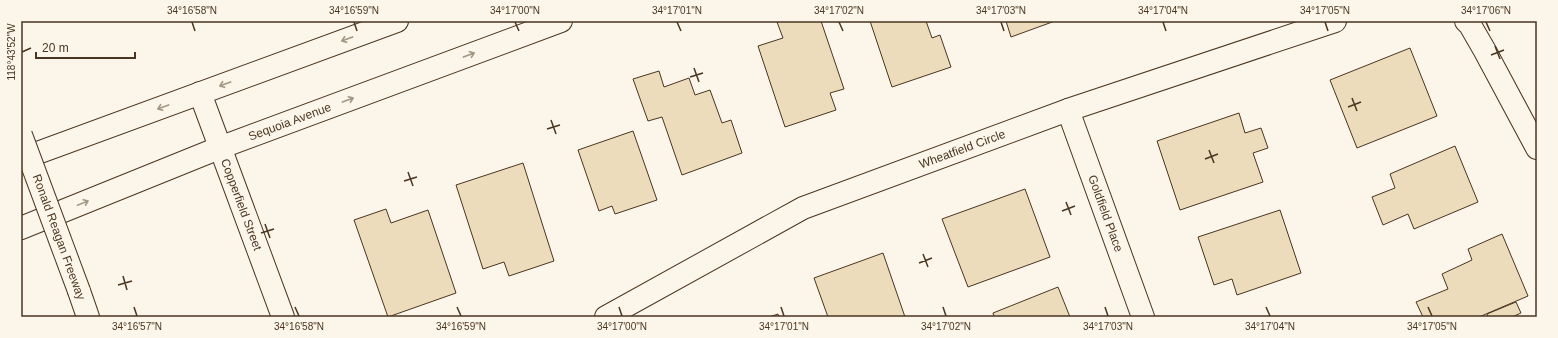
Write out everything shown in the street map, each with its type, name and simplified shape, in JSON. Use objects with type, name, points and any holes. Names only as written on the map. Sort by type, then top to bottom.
[{"type":"main road","points":[[21,159],[397,21]]},
{"type":"main road","name":"Sequoia Avenue","points":[[21,228],[219,148],[561,21]]},
{"type":"main road","name":"Wheatfield Circle","points":[[606,317],[802,208],[1068,110],[1335,21]]},
{"type":"main road","points":[[1466,21],[1470,25],[1485,51],[1537,148]]},
{"type":"main road","name":"Copperfield Street","points":[[200,93],[219,148],[283,317]]},
{"type":"main road","name":"Goldfield Place","points":[[1068,110],[1143,317]]},
{"type":"main road","name":"Ronald Reagan Freeway","points":[[21,136],[88,317]]},
{"type":"building","points":[[821,21],[844,89],[830,93],[836,110],[785,127],[758,46],[783,38],[777,22]]},
{"type":"building","points":[[870,21],[926,21],[932,38],[940,35],[951,67],[892,87]]},
{"type":"building","points":[[1006,21],[1055,21],[1011,37]]},
{"type":"building","points":[[1410,48],[1437,116],[1357,148],[1330,80]]},
{"type":"building","points":[[659,71],[664,87],[689,78],[695,95],[710,90],[722,123],[731,120],[742,153],[682,175],[662,117],[648,121],[633,79]]},
{"type":"building","points":[[1239,113],[1245,133],[1261,128],[1268,148],[1253,153],[1263,182],[1180,210],[1157,141]]},
{"type":"building","points":[[633,131],[657,200],[615,214],[612,206],[599,211],[578,150]]},
{"type":"building","points":[[1455,146],[1478,202],[1414,229],[1408,214],[1383,225],[1372,197],[1395,188],[1390,174]]},
{"type":"building","points":[[523,163],[554,261],[509,276],[504,262],[483,269],[456,185]]},
{"type":"building","points":[[1025,189],[1050,257],[968,287],[942,219]]},
{"type":"building","points":[[386,209],[391,223],[428,210],[456,293],[388,317],[354,220]]},
{"type":"building","points":[[1280,210],[1301,273],[1237,295],[1232,279],[1214,285],[1198,237]]},
{"type":"building","points":[[1502,234],[1528,296],[1479,317],[1423,317],[1416,302],[1448,289],[1442,274],[1472,260],[1468,249]]},
{"type":"building","points":[[883,253],[905,317],[828,317],[814,278]]},
{"type":"building","points":[[1058,287],[1070,317],[994,317],[993,313]]},
{"type":"building","points":[[1516,302],[1521,313],[1512,317],[1488,317],[1487,314]]},
{"type":"building","points":[[778,314],[779,317],[769,317]]}]
